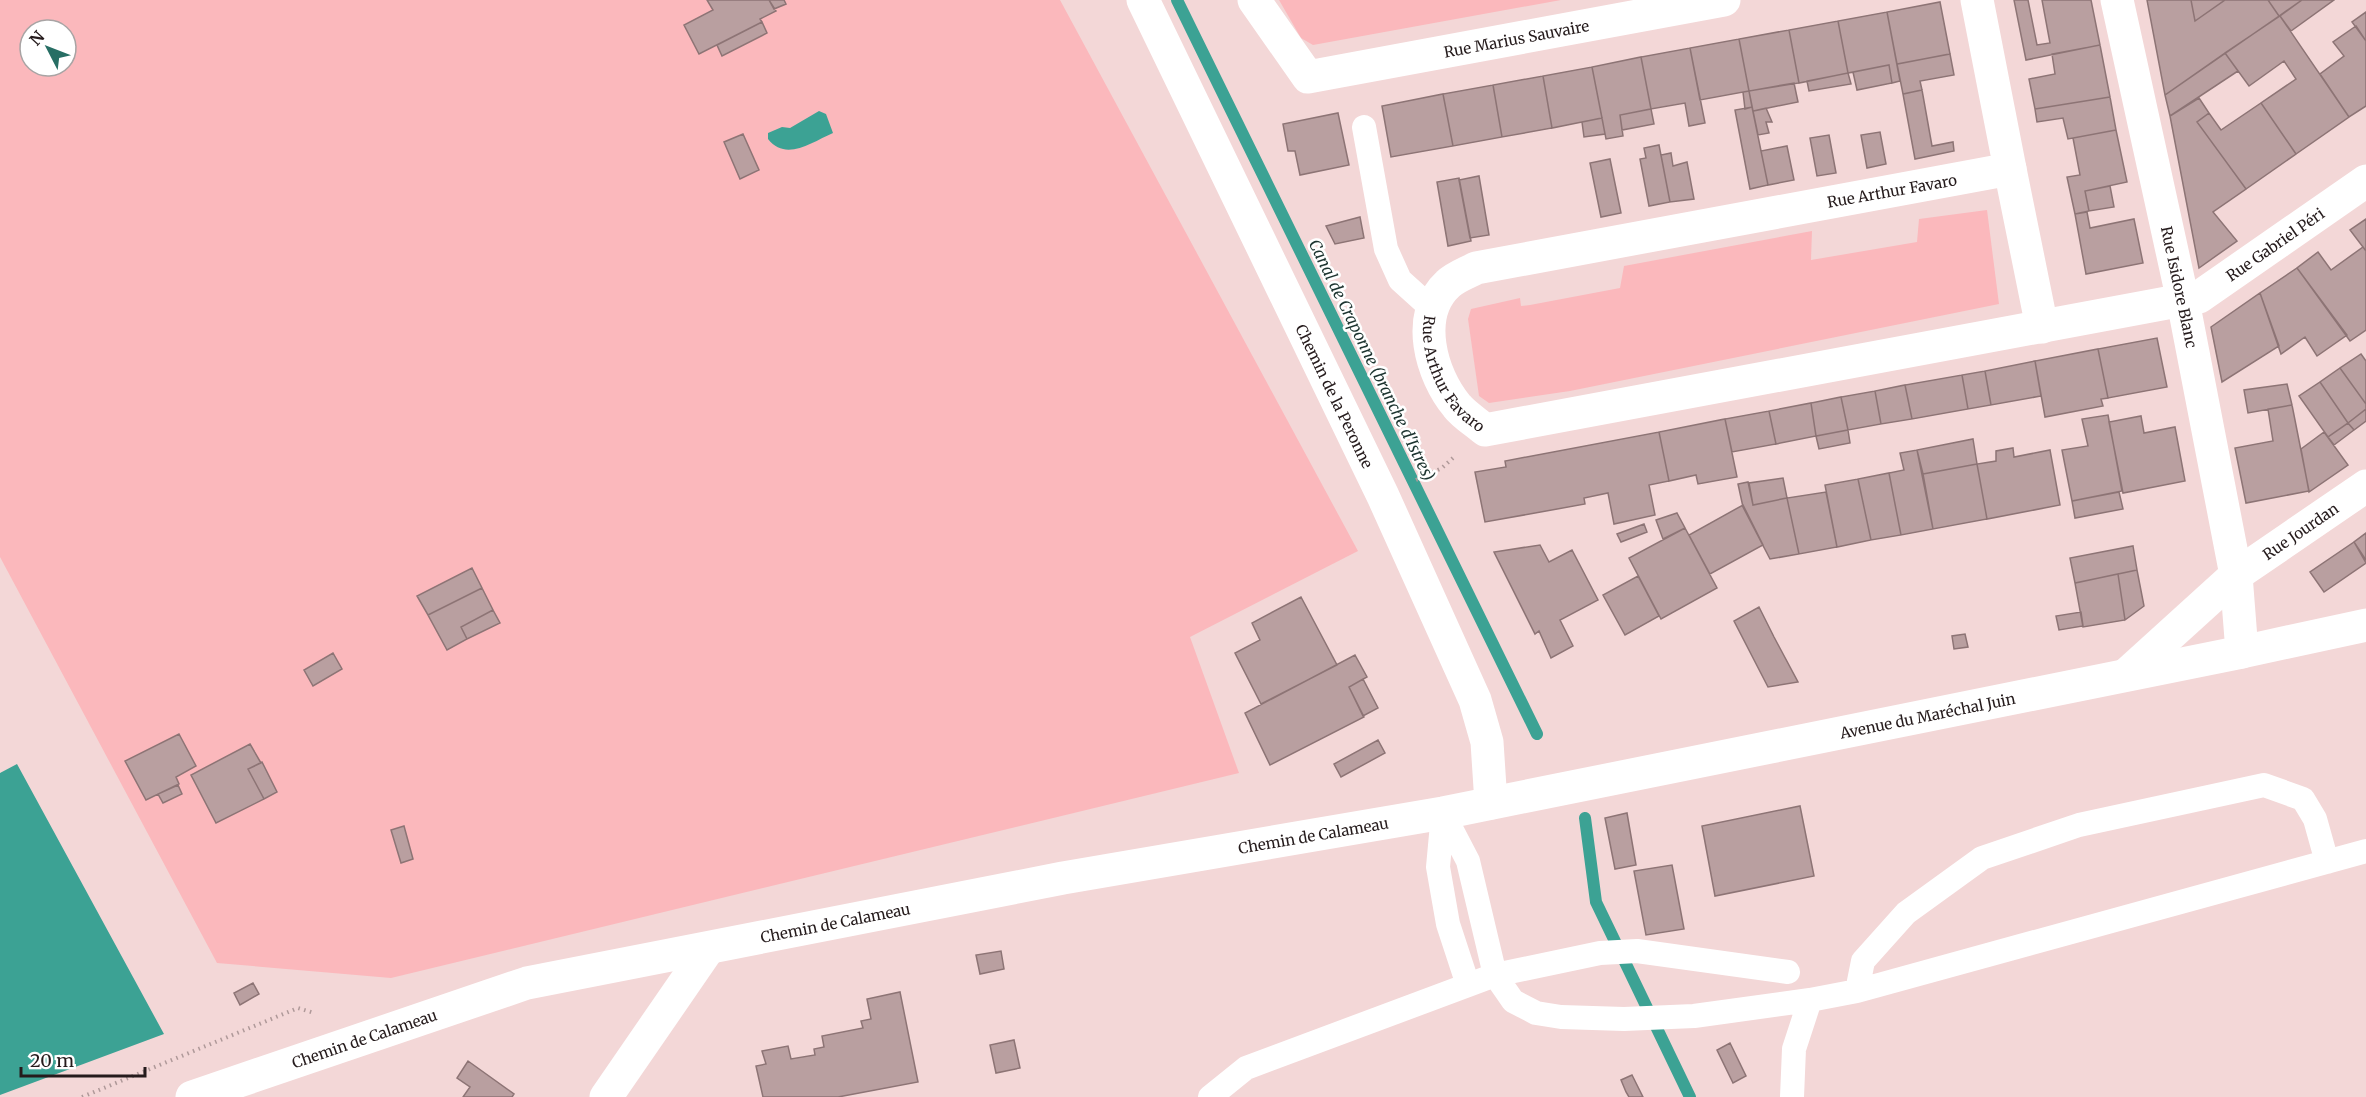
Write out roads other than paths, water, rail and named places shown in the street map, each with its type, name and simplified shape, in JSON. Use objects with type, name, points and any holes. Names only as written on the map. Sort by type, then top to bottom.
[{"type":"street","name":"Chemin de la Peronne","points":[[1143,0],[1383,496],[1475,700],[1487,742],[1491,803]]},
{"type":"street","name":"Rue Marius Sauvaire","points":[[1254,0],[1308,77],[1724,0]]},
{"type":"street","points":[[1977,0],[2042,327]]},
{"type":"street","name":"Rue Isidore Blanc","points":[[2117,0],[2183,301],[2236,575],[2242,652]]},
{"type":"street","name":"Rue Arthur Favaro","points":[[2010,169],[1476,268],[1448,284],[1431,308],[1429,337],[1436,371],[1457,406],[1485,430],[2183,301]]},
{"type":"street","name":"Rue Gabriel Péri","points":[[2183,301],[2199,297],[2366,182]]},
{"type":"street","name":"Rue Jourdan","points":[[2236,575],[2366,486]]},
{"type":"street","points":[[2128,673],[2236,575]]},
{"type":"street","name":"Avenue du Maréchal Juin","points":[[1491,803],[2366,625]]},
{"type":"street","name":"Chemin de Calameau","points":[[192,1097],[527,983],[708,950],[1063,878],[1491,803]]},
{"type":"street","points":[[606,1097],[708,950]]},
{"type":"lane","points":[[1364,127],[1386,249],[1400,280],[1431,308]]},
{"type":"lane","points":[[1857,991],[1863,961],[1906,913],[1982,858],[2079,825],[2265,785],[2303,799],[2315,819],[2327,862]]},
{"type":"lane","points":[[1443,813],[1468,861],[1495,975],[1514,1001],[1536,1013],[1561,1017],[1669,1016],[1810,1000],[1857,991],[2366,851]]},
{"type":"lane","points":[[1443,813],[1438,867],[1448,924],[1468,985]]},
{"type":"lane","points":[[1210,1097],[1246,1068],[1495,975],[1600,953],[1637,951],[1788,972]]},
{"type":"lane","points":[[1791,1097],[1794,1049],[1810,1000]]},
{"type":"water","points":[[819,111],[826,114],[833,133],[791,150],[775,146],[768,139],[768,133],[782,127],[790,128]]},
{"type":"water","points":[[17,764],[164,1034],[0,1095],[0,773]]},
{"type":"waterway","name":"Canal de Craponne (branche d'Istres)","points":[[1177,0],[1537,734]]},
{"type":"waterway","name":"Canal de Craponne (branche d'Istres)","points":[[1585,818],[1596,902],[1690,1097]]}]
